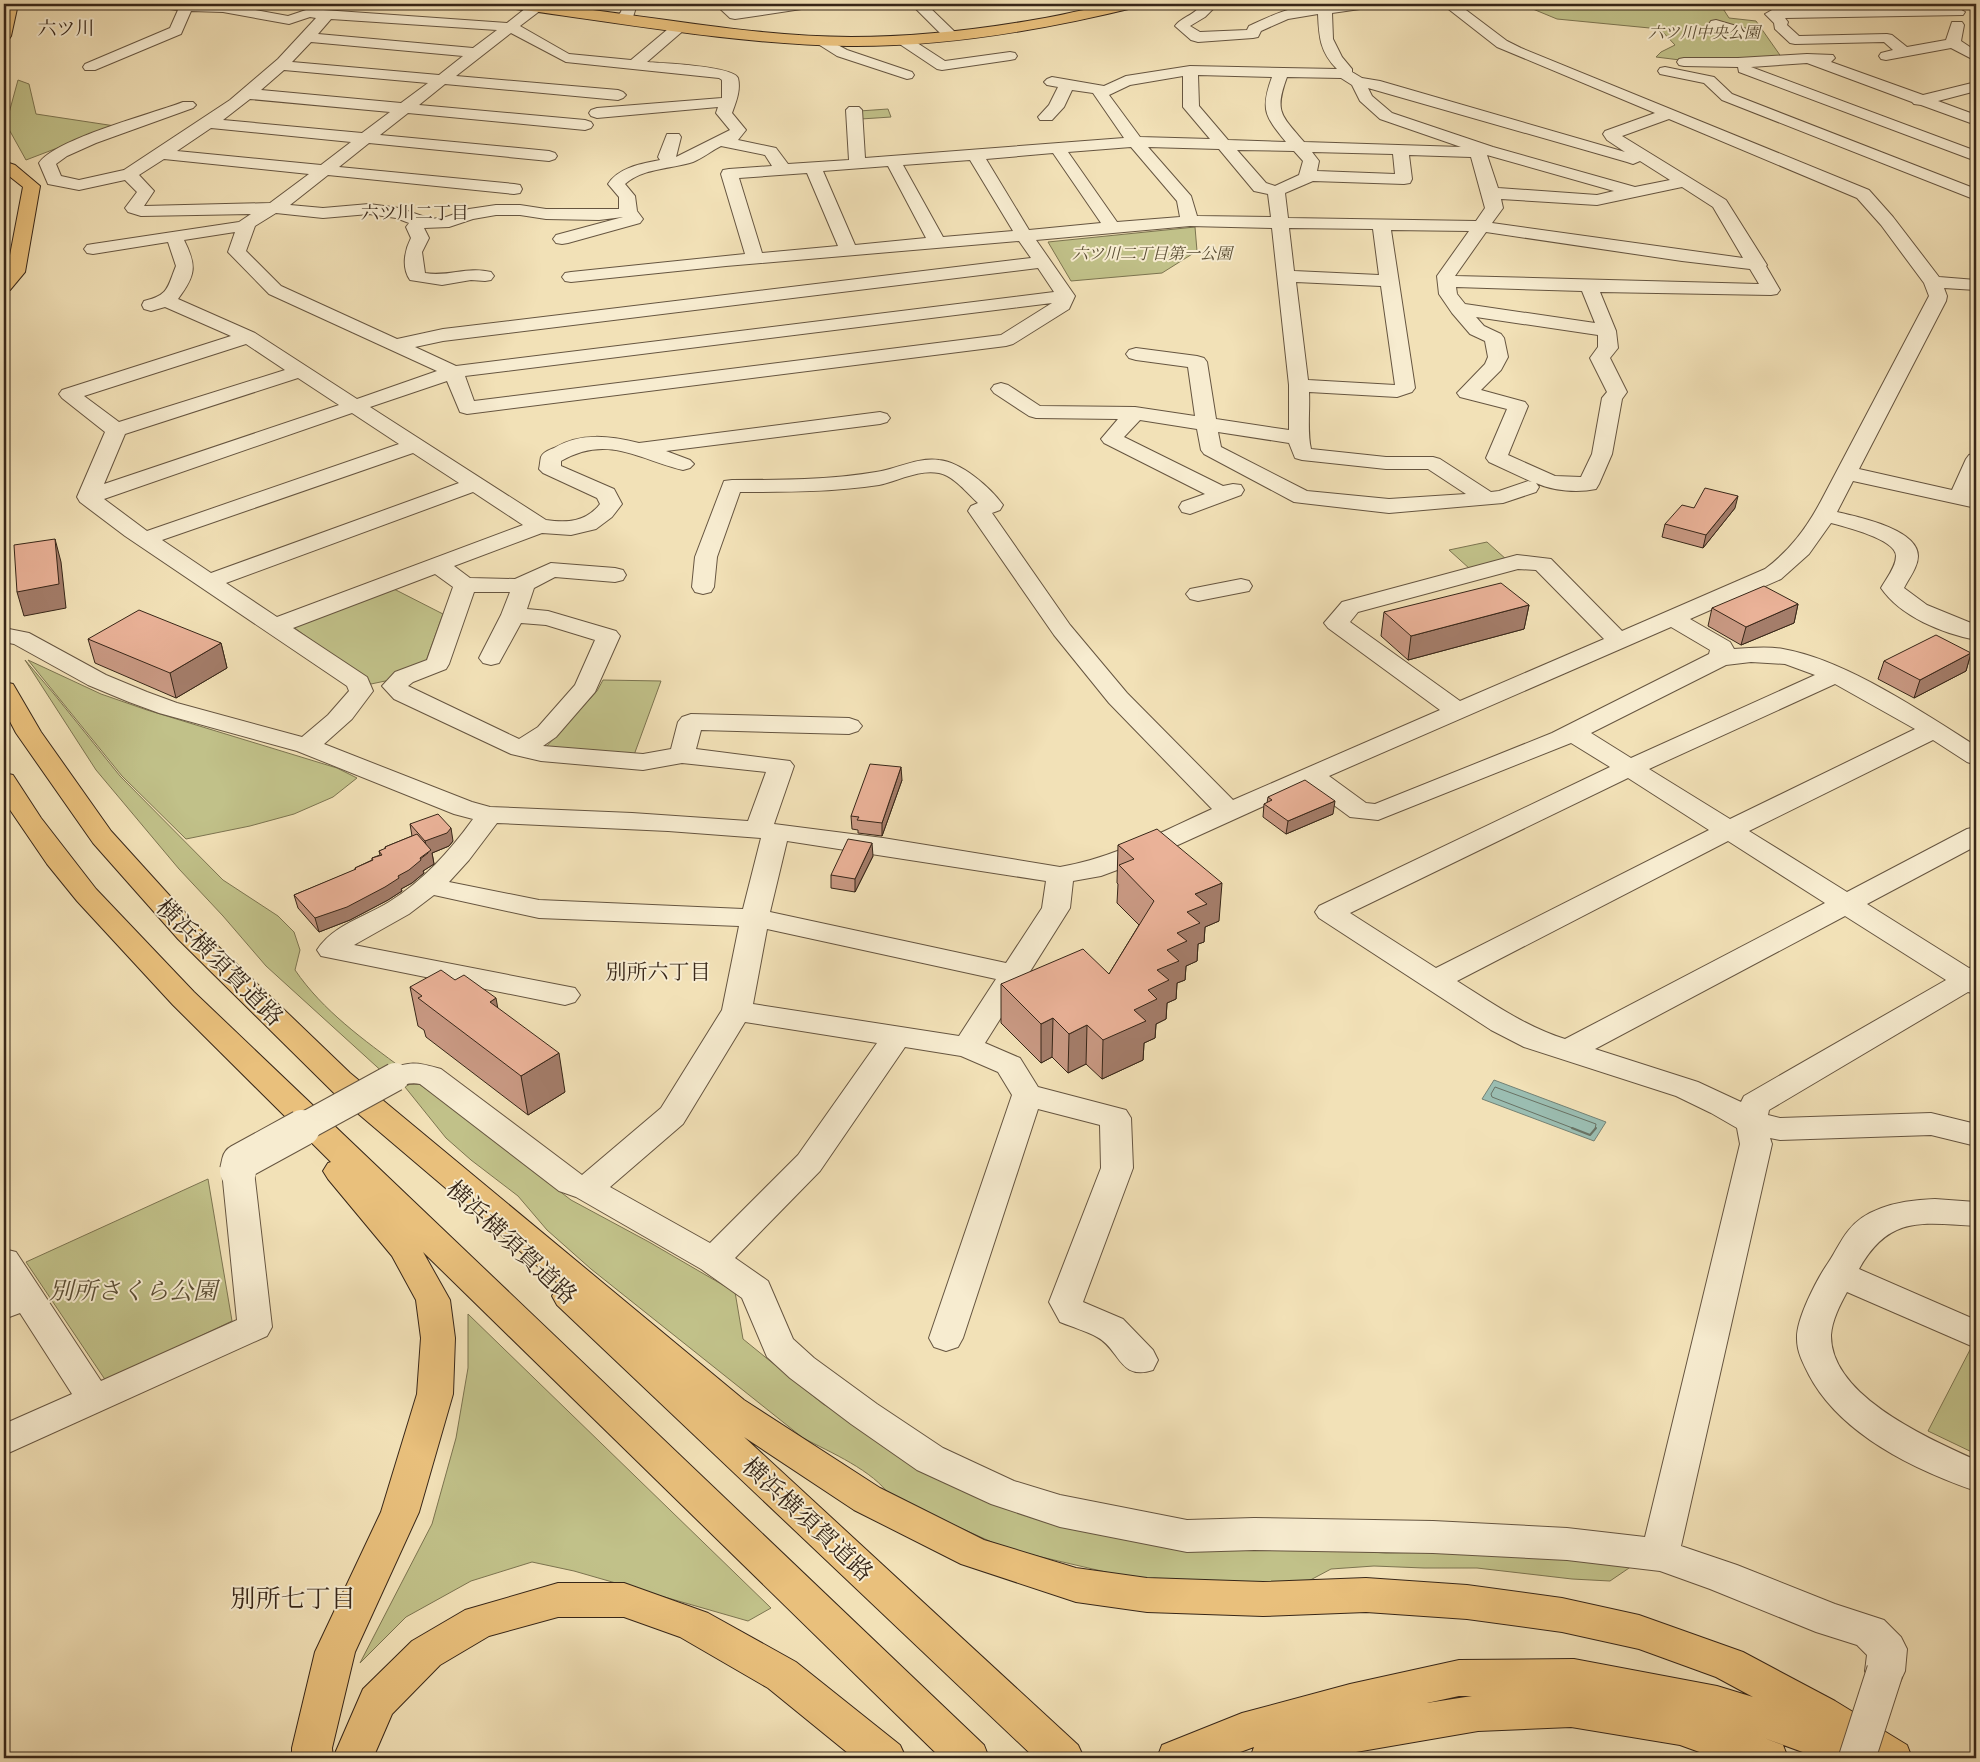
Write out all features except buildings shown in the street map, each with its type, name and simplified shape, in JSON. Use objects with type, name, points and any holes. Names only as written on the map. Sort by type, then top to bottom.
[{"type":"main road","points":[[4,36],[11,4]]},
{"type":"main road","points":[[509,4],[767,38],[823,41],[903,40],[950,35],[1061,18],[1132,4]]},
{"type":"main road","points":[[4,150],[13,183],[12,192]]},
{"type":"main road","points":[[4,286],[16,272],[32,186],[9,168]]},
{"type":"main road","name":"横浜横須賀道路","points":[[4,689],[29,733],[102,837],[188,933],[334,1076],[1054,1750]]},
{"type":"main road","points":[[4,781],[19,807],[78,884],[136,951],[250,1065],[969,1758]]},
{"type":"main road","points":[[250,1065],[404,1248],[433,1300],[438,1338],[435,1394],[400,1512],[335,1652],[312,1748],[312,1758]]},
{"type":"main road","points":[[334,1076],[731,1410],[867,1499],[974,1553],[1076,1585],[1147,1594],[1263,1599],[1366,1595],[1458,1601],[1562,1615],[1639,1632],[1729,1664],[1821,1714],[1892,1758]]},
{"type":"main road","points":[[353,1758],[377,1702],[426,1653],[479,1622],[558,1600],[624,1600],[694,1624],[782,1675],[885,1758]]},
{"type":"main road","points":[[1177,1758],[1242,1732],[1350,1702],[1460,1678],[1574,1677],[1717,1704],[1803,1732],[1863,1758]]},
{"type":"main road","points":[[1270,1758],[1356,1734],[1478,1713],[1571,1709],[1680,1727],[1768,1758]]},
{"type":"street","points":[[162,4],[223,8],[289,20],[309,13],[510,27],[566,58],[723,74],[730,78],[728,102],[724,113],[738,130],[735,135],[723,142]]},
{"type":"street","points":[[622,19],[628,14],[630,4]]},
{"type":"street","points":[[722,4],[735,15],[801,4]]},
{"type":"street","points":[[918,4],[950,35]]},
{"type":"street","points":[[1207,4],[1207,8],[1200,16],[1185,22],[1182,26],[1213,51],[1227,71]]},
{"type":"street","points":[[1196,37],[1253,34],[1254,29],[1283,16],[1368,4]]},
{"type":"street","points":[[4,636],[21,638],[96,680],[153,703],[306,746],[463,808],[489,815],[767,831],[881,846],[1060,875],[1091,870],[1137,853],[1618,640],[1752,584],[1787,565],[1804,548],[1825,515],[1937,301],[1938,296],[1933,282],[1867,197],[1830,179],[1516,51],[1502,44],[1449,4]]},
{"type":"street","points":[[90,67],[176,30],[186,7]]},
{"type":"street","points":[[536,7],[273,208],[247,223],[237,252],[275,290],[454,372],[467,408],[1006,340],[1062,305],[1066,296]]},
{"type":"street","points":[[1904,52],[1887,38],[1795,40],[1780,26],[1781,22],[1772,14],[1791,9],[1959,8],[1959,39],[1976,56]]},
{"type":"street","points":[[1325,10],[1326,39],[1335,59],[1344,68],[1344,74]]},
{"type":"street","points":[[188,105],[161,116],[134,123],[54,155],[46,163],[54,180],[79,185],[129,174],[210,123],[249,94],[309,38],[327,14]]},
{"type":"street","points":[[1716,24],[1752,35]]},
{"type":"street","points":[[496,210],[514,189],[618,95],[640,66],[679,27]]},
{"type":"street","points":[[309,38],[476,53]]},
{"type":"street","points":[[1873,57],[1959,39]]},
{"type":"street","points":[[903,40],[942,66],[1010,56]]},
{"type":"street","points":[[823,41],[842,53],[907,75]]},
{"type":"street","points":[[1750,51],[1768,62]]},
{"type":"street","points":[[1807,58],[1976,120]]},
{"type":"street","points":[[1845,58],[1807,58],[1718,65],[1663,65],[1709,80],[1727,97],[1974,192]]},
{"type":"street","points":[[1709,80],[1768,62]]},
{"type":"street","points":[[281,65],[618,95]]},
{"type":"street","points":[[1744,69],[1976,156]]},
{"type":"street","points":[[1190,70],[1191,107],[1260,187],[1276,191],[1307,176],[1404,179],[1400,149]]},
{"type":"street","points":[[1190,222],[1185,200],[1134,142],[1100,94],[1126,81],[1190,70],[1344,74],[1358,82],[1374,84],[1656,164]]},
{"type":"street","points":[[1281,72],[1272,97],[1275,118],[1301,146],[1311,161],[1307,176]]},
{"type":"street","points":[[1358,82],[1365,98],[1379,112],[1386,116],[1482,151],[1634,192]]},
{"type":"street","points":[[1046,117],[1056,107],[1059,83],[1107,91]]},
{"type":"street","points":[[1812,130],[1976,86]]},
{"type":"street","points":[[1442,104],[1466,93]]},
{"type":"street","points":[[249,94],[585,125]]},
{"type":"street","points":[[597,113],[728,102]]},
{"type":"street","points":[[854,110],[856,164]]},
{"type":"street","points":[[1704,127],[1764,111]]},
{"type":"street","points":[[1610,134],[1670,113]]},
{"type":"street","points":[[210,123],[550,156]]},
{"type":"street","points":[[1448,281],[1771,290],[1758,265],[1720,204],[1610,134],[1592,128]]},
{"type":"street","points":[[672,162],[666,157],[673,137]]},
{"type":"street","points":[[562,239],[634,219],[628,211],[627,196],[616,184],[621,178],[628,174],[690,158],[713,143],[723,142],[770,151],[783,169]]},
{"type":"street","points":[[755,258],[730,174],[1134,142],[1482,151]]},
{"type":"street","points":[[1057,148],[1112,227]]},
{"type":"street","points":[[1482,151],[1494,208],[1446,276],[1448,294],[1477,330],[1494,338],[1498,357],[1494,366],[1467,393],[1518,406],[1496,458],[1551,482],[1588,484],[1602,454],[1612,398],[1618,392],[1600,358],[1608,348],[1607,331],[1589,286]]},
{"type":"street","points":[[161,154],[514,189]]},
{"type":"street","points":[[975,154],[1023,234],[1066,296]]},
{"type":"street","points":[[893,161],[937,242]]},
{"type":"street","points":[[1830,179],[1896,162]]},
{"type":"street","points":[[813,167],[849,250]]},
{"type":"street","points":[[129,174],[146,191],[134,208],[141,211],[273,208],[323,213],[369,209],[399,213],[429,224],[448,222],[469,214],[496,210],[520,210],[546,214],[598,215],[628,211]]},
{"type":"street","points":[[1492,193],[1597,200],[1684,182]]},
{"type":"street","points":[[1276,191],[1299,384],[1300,425],[1298,438],[1302,454],[1386,463],[1433,463],[1488,499]]},
{"type":"street","points":[[421,220],[416,227],[420,238],[413,252],[416,276],[430,280],[457,278],[465,273],[485,276]]},
{"type":"street","points":[[572,277],[755,258],[1023,234],[1190,222],[1480,226],[1682,256],[1758,265]]},
{"type":"street","points":[[1299,384],[1397,391],[1405,388],[1381,224]]},
{"type":"street","points":[[93,249],[174,237],[203,230],[246,226]]},
{"type":"street","points":[[174,237],[183,256],[185,266],[176,289],[159,303],[248,337],[540,526],[560,529],[579,527],[592,523],[604,514],[611,504],[606,494],[550,469],[551,458],[563,450],[580,443],[604,440],[683,464]]},
{"type":"street","points":[[396,345],[443,335],[1044,262]]},
{"type":"street","points":[[1286,276],[1390,281]]},
{"type":"street","points":[[1933,282],[1976,285]]},
{"type":"street","points":[[88,497],[454,372],[1066,296]]},
{"type":"street","points":[[748,298],[783,368]]},
{"type":"street","points":[[1459,309],[1607,331]]},
{"type":"street","points":[[116,430],[69,394],[248,337]]},
{"type":"street","points":[[1136,354],[1197,362],[1211,450],[1302,497],[1379,505],[1440,504],[1502,497],[1528,487]]},
{"type":"street","points":[[88,497],[116,430],[302,371]]},
{"type":"street","points":[[1001,389],[1036,412],[1135,413],[1298,438]]},
{"type":"street","points":[[1135,413],[1111,438],[1222,494]]},
{"type":"street","points":[[634,449],[880,418]]},
{"type":"street","points":[[145,539],[416,446]]},
{"type":"street","points":[[1846,473],[1967,500],[1976,459]]},
{"type":"street","points":[[703,587],[706,557],[732,486],[814,486],[880,478],[924,466],[940,466],[955,471],[992,505],[979,511],[1062,630],[1118,698],[1229,811]]},
{"type":"street","points":[[1190,507],[1265,478]]},
{"type":"street","points":[[209,582],[475,484]]},
{"type":"street","points":[[88,497],[145,539],[358,682],[361,691],[355,701],[319,737],[306,746]]},
{"type":"street","points":[[1825,515],[1870,528],[1901,543],[1907,552],[1907,560],[1892,588],[1898,597],[1910,606],[1976,633]]},
{"type":"street","points":[[276,626],[540,526]]},
{"type":"street","points":[[1458,711],[1336,622],[1350,607],[1517,562],[1543,564],[1618,640]]},
{"type":"street","points":[[436,565],[465,585],[511,585],[523,588],[492,658]]},
{"type":"street","points":[[517,587],[551,570],[615,575]]},
{"type":"street","points":[[361,691],[394,686],[404,677],[436,664],[465,585]]},
{"type":"street","points":[[1198,594],[1241,586]]},
{"type":"street","points":[[512,615],[548,618],[608,636],[586,687],[547,732],[520,749]]},
{"type":"street","points":[[1672,618],[1722,647],[1721,658]]},
{"type":"street","points":[[1310,775],[1359,810],[1378,812],[1572,732],[1721,658],[1748,655],[1794,658],[1835,675],[1880,697],[1976,757]]},
{"type":"street","points":[[1835,675],[1629,768],[1329,912],[1502,1023],[1535,1040],[1687,1089],[1722,1105],[1751,1122],[1780,1130],[1931,1124],[1976,1135]]},
{"type":"street","points":[[394,686],[403,694],[520,749],[541,753],[643,762],[682,755],[781,766],[767,831],[755,918],[737,1011],[703,1063],[672,1116],[578,1186]]},
{"type":"street","points":[[682,755],[691,722],[849,726]]},
{"type":"street","points":[[1435,980],[1729,830],[1934,730]]},
{"type":"street","points":[[1572,732],[1846,904],[1974,980],[1755,1104],[1751,1122],[1756,1144],[1660,1555]]},
{"type":"street","points":[[489,815],[466,848],[430,886],[400,907],[341,940],[331,950],[571,997]]},
{"type":"street","points":[[1568,1050],[1976,835]]},
{"type":"street","points":[[967,1047],[1056,908],[1060,875]]},
{"type":"street","points":[[430,886],[539,909],[755,918],[1014,974]]},
{"type":"street","points":[[737,1011],[967,1047],[1009,1065],[1027,1094],[1115,1118],[1117,1168],[1066,1302],[1072,1313],[1111,1328],[1142,1360]]},
{"type":"street","points":[[713,1260],[809,1163],[897,1036]]},
{"type":"street","points":[[4,1440],[254,1326],[238,1171],[240,1162],[395,1077],[414,1072],[430,1076],[578,1186],[713,1260],[756,1290],[779,1347],[802,1368],[864,1414],[930,1458],[966,1477],[1004,1493],[1060,1511],[1187,1536],[1254,1534],[1433,1537],[1568,1544],[1660,1555],[1723,1577],[1830,1620],[1870,1632],[1887,1649],[1885,1671],[1857,1758]]},
{"type":"street","points":[[946,1338],[1027,1094]]},
{"type":"street","points":[[1976,1214],[1933,1210],[1893,1218],[1862,1236],[1838,1274],[1813,1331],[1816,1355],[1832,1382],[1859,1411],[1892,1437],[1976,1476]]},
{"type":"street","points":[[4,1260],[15,1301],[94,1399]]},
{"type":"street","points":[[1838,1274],[1976,1335]]},
{"type":"green space","name":"六ツ川中央公園","points":[[1529,4],[1720,4],[1729,18],[1756,21],[1782,58],[1688,61],[1656,57],[1661,52],[1675,45],[1660,29],[1557,19],[1528,7]]},
{"type":"green space","points":[[18,80],[29,84],[36,114],[115,126],[26,160],[6,124]]},
{"type":"green space","points":[[888,109],[891,117],[861,119],[859,111]]},
{"type":"green space","name":"六ツ川二丁目第一公園","points":[[1195,227],[1197,251],[1162,273],[1071,281],[1048,242]]},
{"type":"green space","points":[[1487,542],[1507,560],[1470,569],[1449,550]]},
{"type":"green space","points":[[392,588],[443,614],[426,661],[390,680],[371,684],[292,626]]},
{"type":"green space","points":[[25,660],[120,776],[223,880],[278,916],[294,932],[300,950],[295,970],[318,999],[345,1024],[403,1069],[387,1076],[266,966],[179,869],[96,770]]},
{"type":"green space","points":[[28,660],[101,694],[147,710],[337,768],[357,778],[333,797],[294,814],[250,826],[186,839],[122,776]]},
{"type":"green space","points":[[603,680],[661,681],[634,755],[545,748],[597,691]]},
{"type":"green space","points":[[410,1084],[419,1084],[439,1098],[571,1200],[649,1242],[735,1292],[743,1339],[823,1404],[946,1478],[1306,1548],[1386,1553],[1455,1552],[1536,1556],[1632,1566],[1610,1581],[1572,1579],[1477,1568],[1374,1566],[1331,1569],[1301,1585],[1140,1580],[1007,1549],[890,1496],[883,1487],[863,1470],[803,1438],[591,1269],[547,1230],[518,1196],[446,1138],[405,1087]]},
{"type":"green space","name":"別所さくら公園","points":[[208,1179],[232,1321],[106,1381],[26,1262]]},
{"type":"green space","points":[[468,1314],[771,1608],[748,1621],[574,1571],[532,1562],[471,1581],[406,1617],[360,1663],[432,1524],[456,1438],[468,1368]]},
{"type":"green space","points":[[1972,1346],[1976,1348],[1976,1454],[1928,1431]]},
{"type":"water","points":[[1494,1080],[1606,1122],[1594,1141],[1482,1099]]},
{"type":"district","name":"六ツ川","points":[[66,28]]},
{"type":"district","name":"六ツ川二丁目","points":[[415,212]]},
{"type":"district","name":"別所六丁目","points":[[658,971]]},
{"type":"district","name":"別所七丁目","points":[[293,1598]]}]
